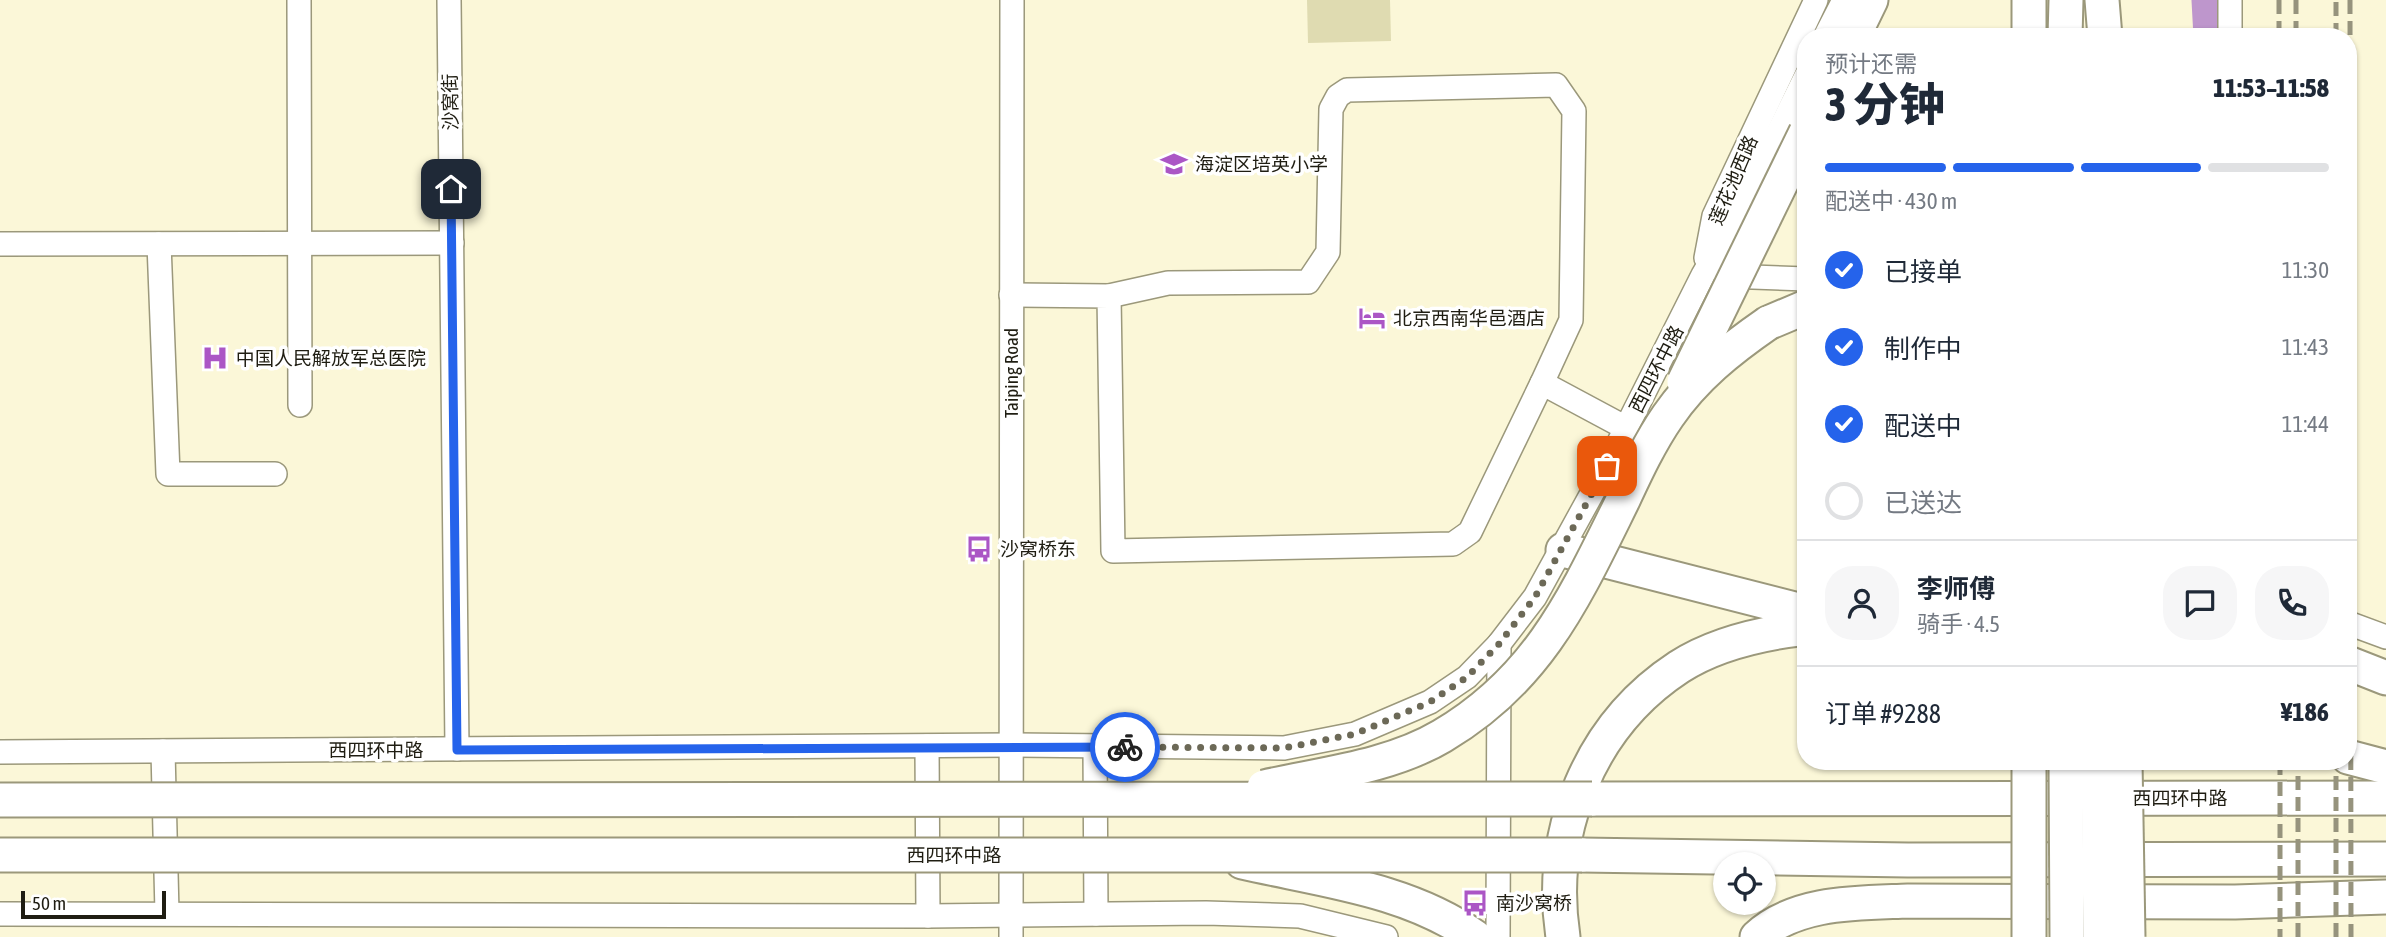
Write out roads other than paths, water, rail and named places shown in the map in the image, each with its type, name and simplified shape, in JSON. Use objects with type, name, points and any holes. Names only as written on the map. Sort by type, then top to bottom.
[{"type":"highway","points":[[1857,28],[1871,0]]},
{"type":"highway","points":[[2029,0],[2029,28]]},
{"type":"highway","points":[[2065,28],[2066,0]]},
{"type":"highway","points":[[2102,0],[2104,28]]},
{"type":"highway","points":[[0,800],[1207,801],[1396,756],[1441,736],[1486,705],[1523,670],[1556,630],[1667,417],[1797,150]]},
{"type":"highway","points":[[1667,417],[1699,377],[1734,347],[1768,323],[1797,311]]},
{"type":"highway","points":[[1563,550],[1797,610]]},
{"type":"highway","points":[[1563,937],[1559,877],[1566,827],[1580,782],[1604,740],[1638,699],[1680,667],[1725,646],[1772,632],[1797,629]]},
{"type":"highway","points":[[2357,667],[2386,678]]},
{"type":"highway","points":[[2357,759],[2386,767]]},
{"type":"highway","points":[[2029,770],[2029,937]]},
{"type":"highway","points":[[2066,770],[2067,937]]},
{"type":"highway","points":[[2098,770],[2100,937]]},
{"type":"highway","points":[[2125,770],[2128,937]]},
{"type":"highway","name":"西四环中路","points":[[1207,801],[1908,797],[2386,798]]},
{"type":"highway","name":"西四环中路","points":[[0,855],[1583,855],[1908,860],[2386,859]]},
{"type":"highway","points":[[1209,855],[1390,895],[1455,923],[1475,937]]},
{"type":"highway","points":[[1757,937],[1792,916],[1822,908],[1908,901],[2235,902],[2386,897]]},
{"type":"highway","points":[[2023,937],[2029,902]]},
{"type":"street","points":[[299,0],[300,405]]},
{"type":"street","name":"沙窝街","points":[[449,0],[457,750]]},
{"type":"street","name":"Taiping Road","points":[[1011,926],[1012,0]]},
{"type":"street","name":"莲花池西路","points":[[1803,28],[1816,0]]},
{"type":"street","points":[[1829,28],[1843,0]]},
{"type":"street","points":[[2230,0],[2230,28]]},
{"type":"street","name":"莲花池西路","points":[[1703,275],[1714,216],[1797,40]]},
{"type":"street","points":[[1011,295],[1109,296],[1168,283],[1308,282],[1328,252],[1331,109],[1338,96],[1347,90],[1556,85],[1574,111],[1571,320],[1469,533],[1454,544],[1113,551],[1109,296]]},
{"type":"street","name":"莲花池西路","points":[[1703,275],[1735,220],[1797,94]]},
{"type":"street","points":[[0,244],[452,243]]},
{"type":"street","points":[[159,244],[168,474],[275,474]]},
{"type":"street","points":[[1703,275],[1797,279]]},
{"type":"street","name":"西四环中路","points":[[0,752],[927,746],[1284,748],[1355,734],[1430,702],[1467,677],[1499,644],[1535,597],[1563,550],[1703,275]]},
{"type":"street","points":[[1542,383],[1626,428]]},
{"type":"street","points":[[2357,626],[2386,637]]},
{"type":"street","points":[[1498,937],[1499,644]]},
{"type":"street","points":[[927,746],[928,916]]},
{"type":"street","points":[[1095,747],[1096,914]]},
{"type":"street","points":[[163,751],[167,913]]},
{"type":"street","points":[[0,914],[928,916],[1011,926],[1096,914],[1300,916],[1386,937]]},
{"type":"waterway","points":[[2209,0],[2211,28]]},
{"type":"railway","points":[[2279,0],[2279,28]]},
{"type":"railway","points":[[2296,0],[2296,28]]},
{"type":"railway","points":[[2336,0],[2336,28]]},
{"type":"railway","points":[[2350,0],[2350,28]]},
{"type":"railway","points":[[2280,770],[2280,937]]},
{"type":"railway","points":[[2298,770],[2298,937]]},
{"type":"railway","points":[[2336,770],[2336,937]]},
{"type":"railway","points":[[2351,770],[2351,937]]},
{"type":"place","name":"海淀区培英小学","points":[[1174,164]]},
{"type":"place","name":"北京西南华邑酒店","points":[[1372,318]]},
{"type":"place","name":"中国人民解放军总医院","points":[[215,358]]},
{"type":"place","name":"沙窝桥东","points":[[979,549]]},
{"type":"place","name":"南沙窝桥","points":[[1475,903]]}]
